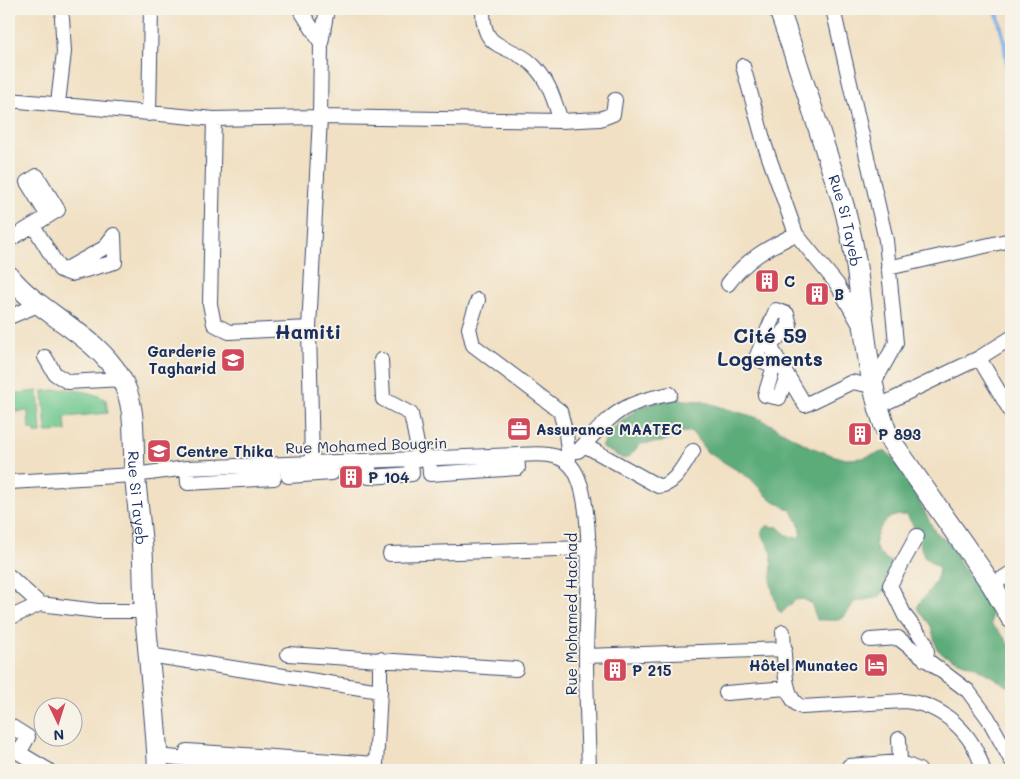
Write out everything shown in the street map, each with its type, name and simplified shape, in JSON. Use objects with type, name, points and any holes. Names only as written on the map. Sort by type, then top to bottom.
[{"type":"main road","name":"Rue Si Tayeb","points":[[780,9],[847,219],[858,276],[863,332],[872,386],[889,438],[992,585],[1011,618]]},
{"type":"main road","name":"Rue Si Tayeb","points":[[9,276],[38,305],[82,335],[108,360],[122,379],[132,417],[134,475],[142,544],[145,611],[158,763]]},
{"type":"street","points":[[149,114],[151,9]]},
{"type":"street","points":[[300,9],[321,43]]},
{"type":"street","points":[[312,463],[310,328],[320,116],[321,43],[327,9]]},
{"type":"street","points":[[483,9],[485,30],[495,44],[531,63],[550,87],[561,121]]},
{"type":"street","points":[[787,376],[779,398],[765,395],[774,366],[756,358],[776,310],[787,314],[790,325],[770,346],[805,405],[852,382],[872,386],[896,343],[886,240],[833,9]]},
{"type":"street","points":[[58,103],[64,52],[62,18]]},
{"type":"street","points":[[743,66],[765,146],[796,234],[837,284],[863,332]]},
{"type":"street","points":[[9,100],[58,103],[149,114],[214,119],[320,116],[561,121],[600,119],[613,114],[615,100]]},
{"type":"street","points":[[214,119],[210,304],[214,324],[229,332],[310,328]]},
{"type":"street","points":[[9,240],[48,216]]},
{"type":"street","points":[[33,225],[63,272]]},
{"type":"street","points":[[728,284],[739,269],[762,250],[796,234]]},
{"type":"street","points":[[888,268],[1011,240]]},
{"type":"street","points":[[478,300],[469,328],[473,345],[560,411],[566,434],[568,461]]},
{"type":"street","points":[[9,317],[38,305]]},
{"type":"street","points":[[878,407],[979,358],[1011,338]]},
{"type":"street","points":[[45,357],[55,374],[68,382],[122,379]]},
{"type":"street","points":[[979,358],[1011,412]]},
{"type":"street","points":[[381,360],[383,399],[412,414],[420,459],[430,474],[518,468],[517,454],[547,454],[568,461]]},
{"type":"street","points":[[568,461],[622,408],[634,402],[670,394]]},
{"type":"street","points":[[584,445],[658,486],[666,486],[672,481],[693,451]]},
{"type":"street","name":"Rue Mohamed Bougrin","points":[[134,475],[187,468],[188,483],[274,478],[273,465],[368,461],[369,477],[412,474],[420,459]]},
{"type":"street","name":"Rue Mohamed Hachad","points":[[568,461],[581,484],[589,548],[586,656],[589,770]]},
{"type":"street","points":[[287,464],[288,476],[332,473],[331,462]]},
{"type":"street","points":[[9,482],[134,475]]},
{"type":"street","points":[[917,536],[890,585],[906,616],[925,642],[927,652],[925,660]]},
{"type":"street","points":[[390,554],[589,548]]},
{"type":"street","points":[[992,585],[1011,573]]},
{"type":"street","points":[[9,576],[40,604]]},
{"type":"street","points":[[9,618],[40,604],[98,611],[145,611]]},
{"type":"street","points":[[784,632],[787,688],[792,701],[802,707],[904,702],[933,709],[962,729],[978,755],[983,770]]},
{"type":"street","points":[[870,640],[898,638],[968,691],[988,718],[1011,760]]},
{"type":"street","points":[[586,656],[785,649]]},
{"type":"street","points":[[288,654],[516,670]]},
{"type":"street","points":[[150,655],[380,691]]},
{"type":"street","points":[[187,751],[376,764],[380,659]]},
{"type":"street","points":[[726,693],[787,688]]},
{"type":"street","points":[[9,725],[28,737],[14,750],[48,770]]},
{"type":"street","points":[[899,739],[900,762]]},
{"type":"street","points":[[849,766],[900,762],[919,770]]},
{"type":"street","points":[[158,763],[302,770]]},
{"type":"green space","points":[[66,389],[82,391],[101,397],[106,400],[108,413],[65,417],[66,431],[46,432],[43,391]]},
{"type":"green space","points":[[38,391],[41,433],[35,433],[35,429],[29,429],[28,411],[9,412],[9,394]]},
{"type":"green space","points":[[670,399],[701,401],[761,419],[810,447],[846,459],[862,458],[886,451],[912,488],[934,530],[951,546],[962,566],[992,606],[991,624],[1006,639],[1011,652],[1011,688],[974,666],[943,655],[937,649],[931,626],[917,608],[936,580],[939,568],[924,557],[916,531],[907,515],[898,515],[886,521],[877,535],[876,545],[878,552],[895,565],[886,576],[885,591],[879,597],[854,602],[846,615],[840,620],[817,620],[811,603],[803,599],[795,600],[782,613],[778,610],[771,585],[772,553],[761,532],[767,526],[778,527],[788,535],[800,537],[801,528],[792,511],[769,498],[750,478],[707,452],[692,432],[684,432],[662,442],[640,444],[631,455],[624,459],[601,447],[609,432],[639,407]]},
{"type":"waterway","points":[[996,9],[1004,40],[1011,96]]},
{"type":"place","name":"C","points":[[767,281]]},
{"type":"place","name":"B","points":[[817,294]]},
{"type":"place","name":"Garderie Tagharid","points":[[233,360]]},
{"type":"place","name":"Assurance MAATEC","points":[[519,429]]},
{"type":"place","name":"P 893","points":[[860,434]]},
{"type":"place","name":"Centre Thika","points":[[159,451]]},
{"type":"place","name":"P 104","points":[[351,477]]},
{"type":"place","name":"Hôtel Munatec","points":[[876,665]]},
{"type":"place","name":"P 215","points":[[615,670]]},
{"type":"district","name":"Hamiti","points":[[308,331]]},
{"type":"district","name":"Cité 59 Logements","points":[[770,346]]}]
